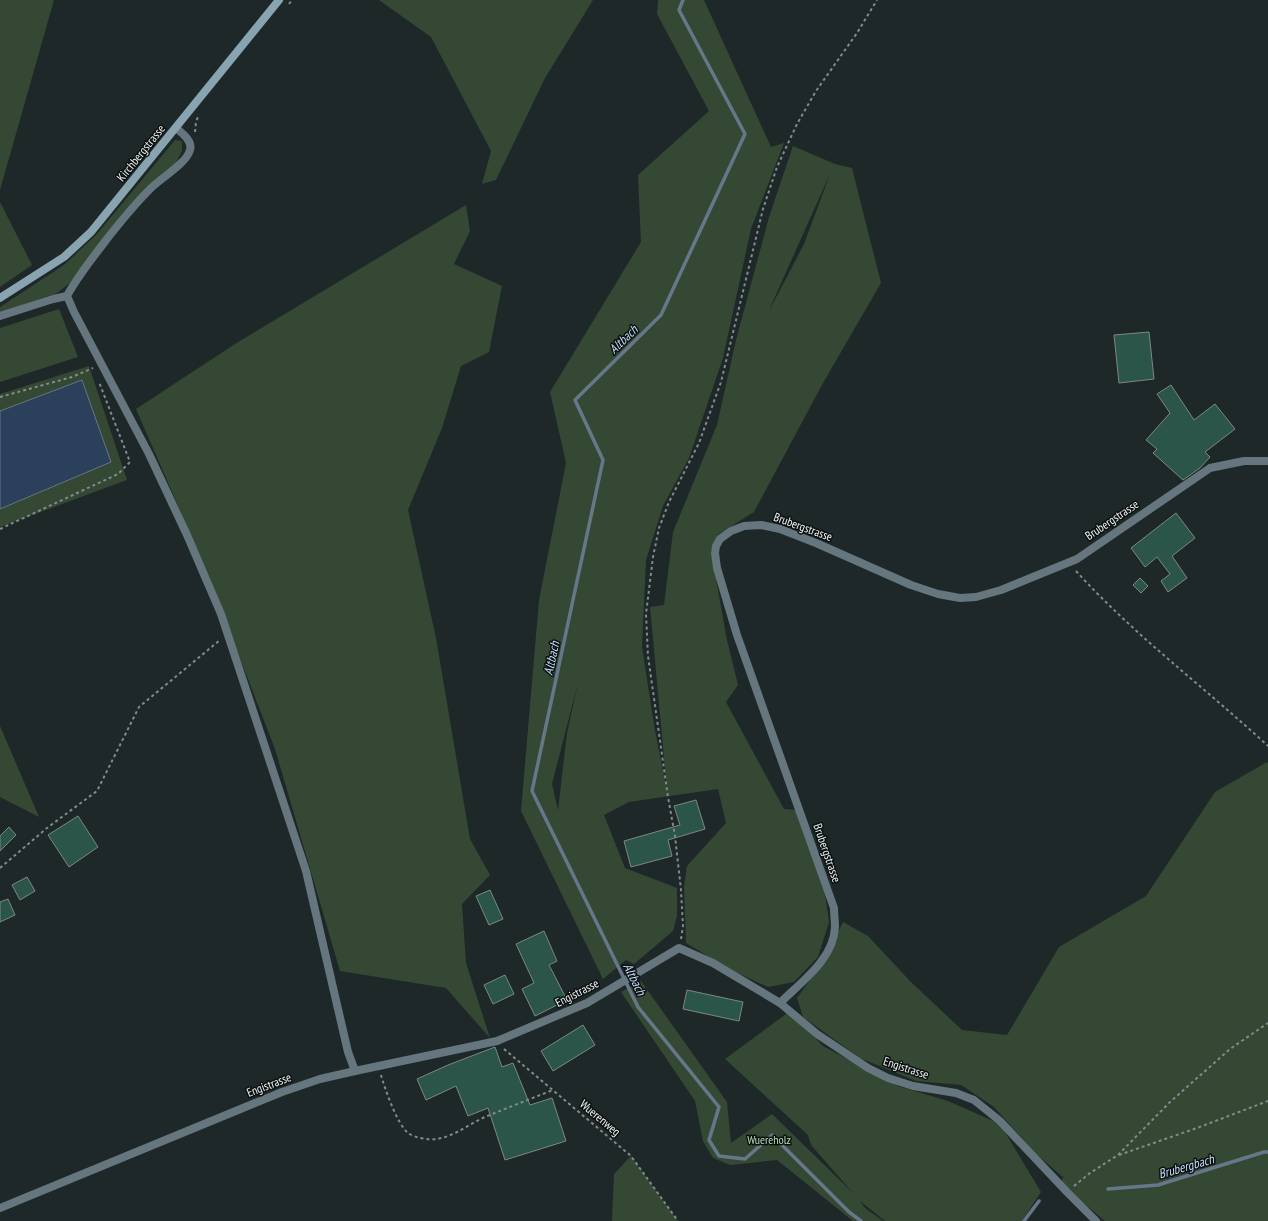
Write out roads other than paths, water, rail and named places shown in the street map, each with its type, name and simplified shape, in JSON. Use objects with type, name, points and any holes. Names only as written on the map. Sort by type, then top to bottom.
[{"type":"main road","name":"Kirchbergstrasse","points":[[0,298],[50,268],[77,246],[91,232],[279,0]]},
{"type":"street","points":[[0,316],[52,299],[67,296],[80,275],[126,215],[152,186],[182,162],[188,154],[191,148],[189,142],[176,128]]},
{"type":"street","points":[[67,296],[152,461],[221,614],[306,871],[348,1052],[355,1071]]},
{"type":"street","name":"Brubergstrasse","points":[[780,1003],[808,976],[822,960],[830,946],[835,928],[834,908],[735,627],[717,568],[715,553],[716,546],[720,539],[731,531],[744,526],[761,525],[780,529],[816,543],[911,585],[938,594],[960,598],[976,597],[1001,590],[1077,559],[1210,468],[1244,461],[1268,461]]},
{"type":"street","name":"Engistrasse","points":[[0,1208],[282,1092],[355,1071],[497,1041],[587,1003],[679,948],[712,963],[780,1003],[818,1034],[868,1068],[888,1078],[913,1086],[956,1093],[974,1100],[1000,1121],[1096,1221]]},
{"type":"water","points":[[82,380],[111,462],[0,509],[0,411]]},
{"type":"waterway","name":"Altbach","points":[[683,0],[679,10],[745,134],[661,315],[575,400],[603,460],[532,791],[638,1007],[719,1107],[709,1140],[719,1156],[745,1159],[772,1135],[849,1212],[861,1221]]},
{"type":"waterway","name":"Brubergbach","points":[[1108,1189],[1158,1185],[1268,1152]]},
{"type":"waterway","name":"Brubergbach","points":[[1024,1221],[1039,1201]]},
{"type":"park label","name":"Wuereholz","points":[[769,1140]]}]
